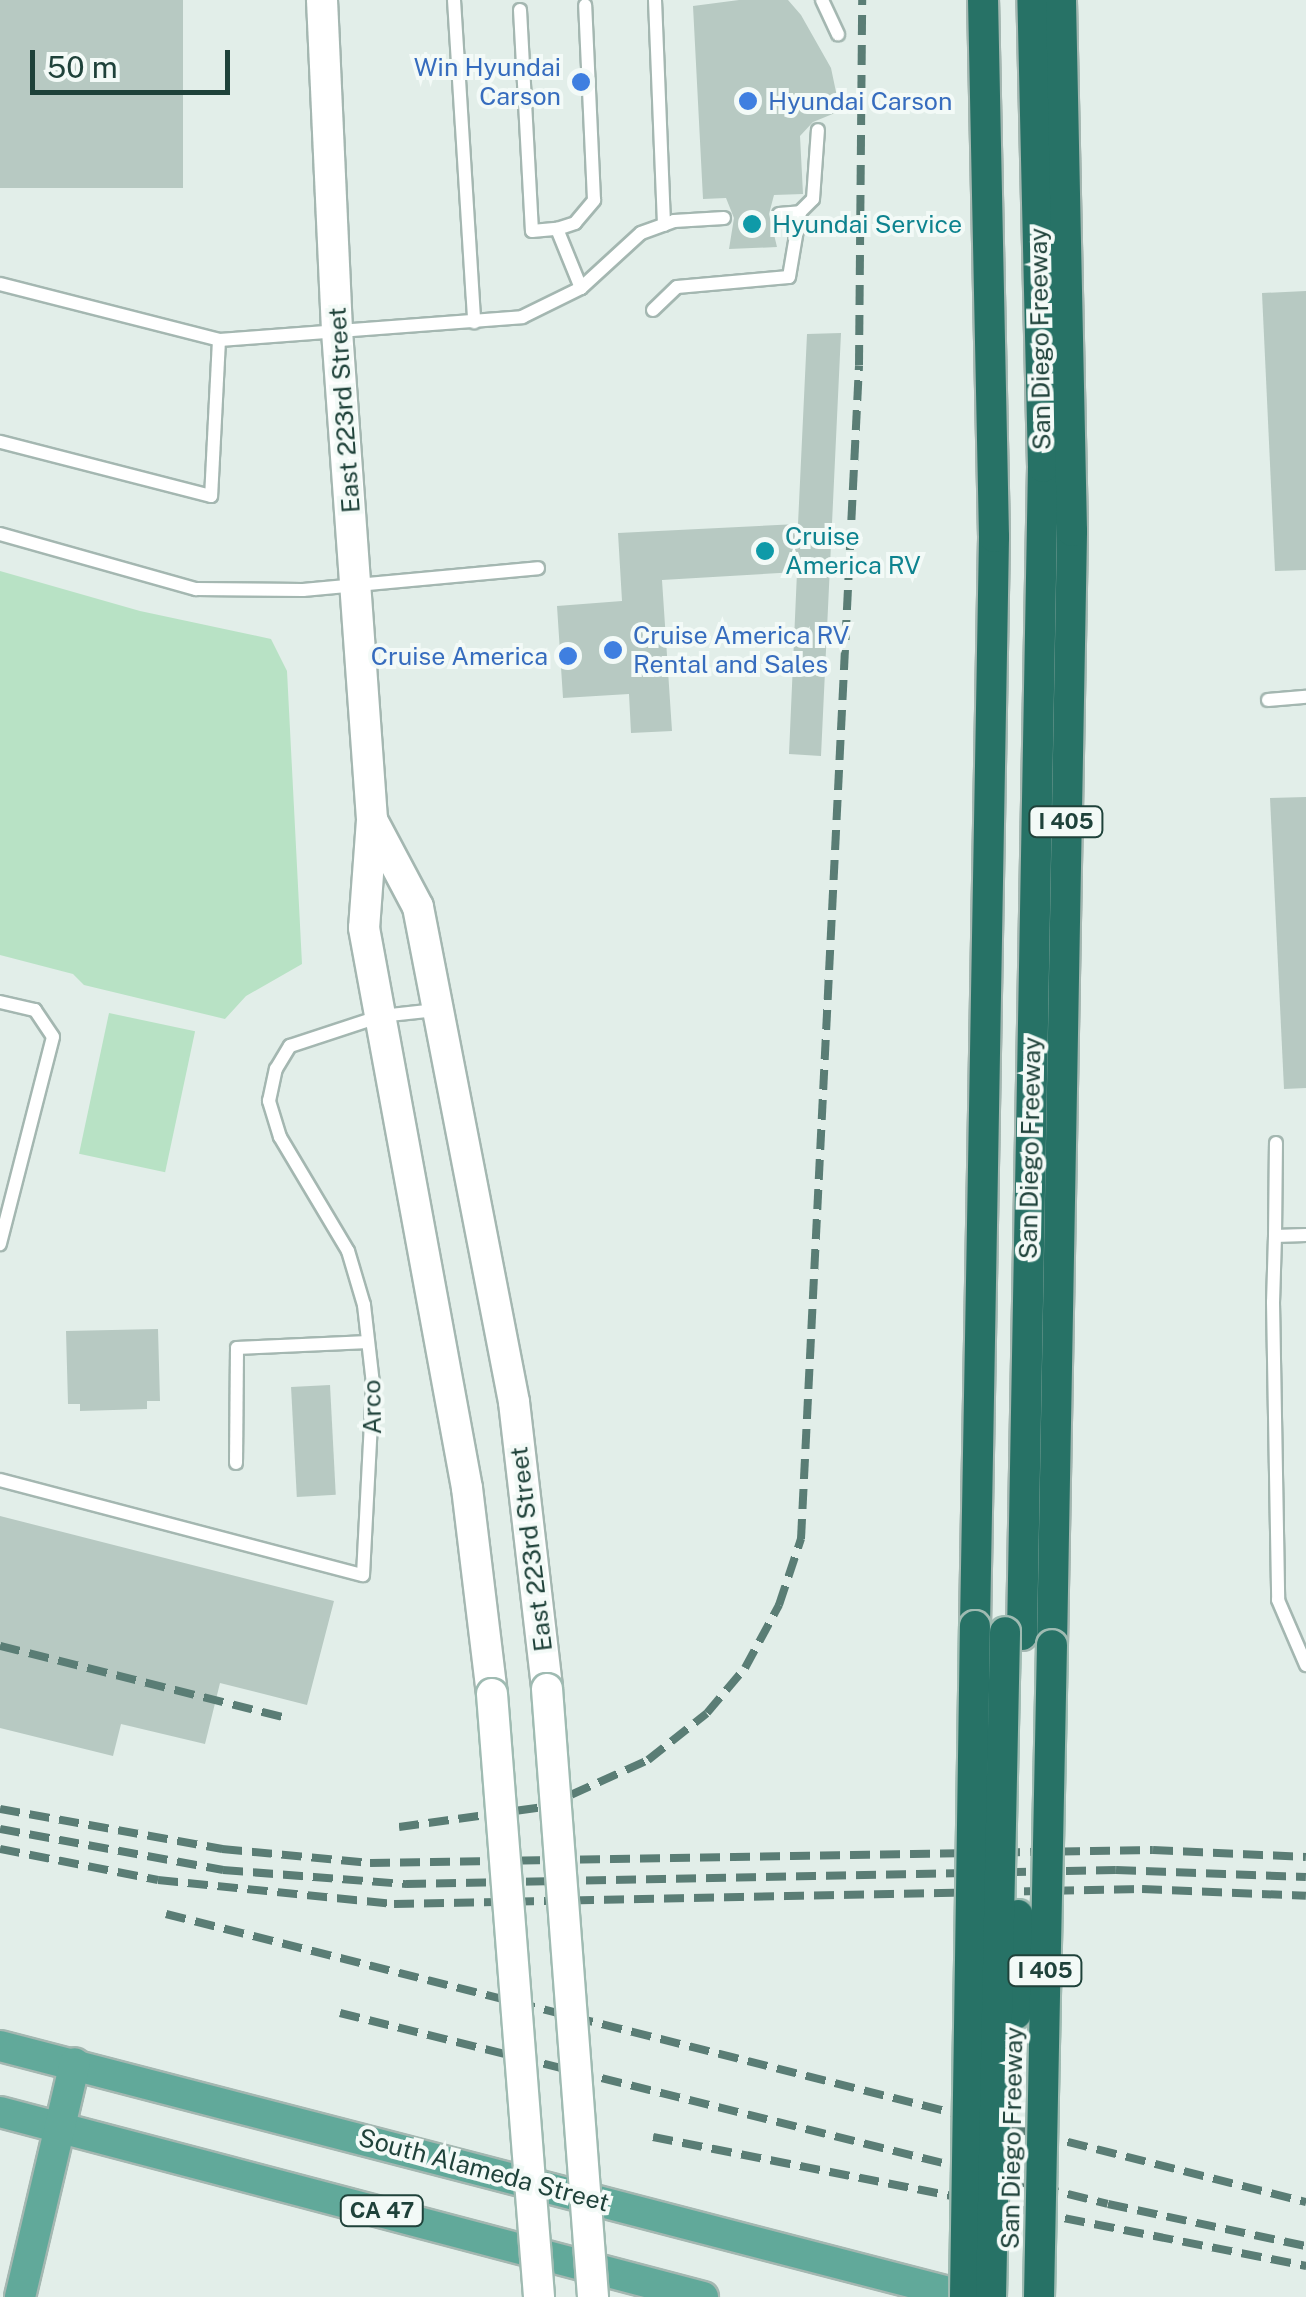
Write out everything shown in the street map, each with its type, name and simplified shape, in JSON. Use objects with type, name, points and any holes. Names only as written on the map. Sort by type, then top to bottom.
[{"type":"highway","name":"San Diego Freeway","points":[[966,2297],[1001,1631],[994,537],[983,0]]},
{"type":"highway","points":[[990,2297],[1026,502],[1014,0]]},
{"type":"highway","points":[[1011,2297],[1001,1631],[1042,467],[1032,0]]},
{"type":"highway","name":"San Diego Freeway","points":[[1039,2297],[1072,531],[1061,0]]},
{"type":"highway","points":[[946,2297],[966,2246]]},
{"type":"main road","name":"East 223rd Street","points":[[322,0],[337,331],[372,820],[364,928],[466,1488],[492,1694],[539,2297]]},
{"type":"main road","name":"East 223rd Street","points":[[372,820],[418,907],[514,1402],[548,1689],[593,2297]]},
{"type":"main road","name":"South Alameda Street","points":[[0,2046],[966,2297]]},
{"type":"main road","points":[[20,2297],[75,2063]]},
{"type":"main road","name":"CA 47","points":[[0,2112],[704,2297]]},
{"type":"lane","points":[[454,0],[474,322]]},
{"type":"lane","points":[[655,0],[664,225]]},
{"type":"lane","points":[[822,0],[838,34]]},
{"type":"lane","points":[[520,10],[532,231],[576,223],[594,200],[585,5]]},
{"type":"lane","points":[[654,310],[677,286],[789,277],[800,212],[813,199],[818,130]]},
{"type":"lane","points":[[779,214],[800,212]]},
{"type":"lane","points":[[0,284],[219,340],[474,322],[522,317],[580,288],[641,233],[664,225],[724,218]]},
{"type":"lane","points":[[557,229],[580,288]]},
{"type":"lane","points":[[0,442],[211,496],[219,340]]},
{"type":"lane","points":[[0,534],[196,589],[303,590],[356,580],[538,568]]},
{"type":"lane","points":[[1268,700],[1306,698]]},
{"type":"lane","points":[[0,1002],[36,1010],[50,1022],[53,1037],[0,1244]]},
{"type":"lane","name":"Arco","points":[[0,1480],[363,1575],[372,1490],[368,1342],[348,1251],[280,1137],[269,1100],[276,1069],[290,1046],[381,1016],[438,1009]]},
{"type":"lane","points":[[1276,1144],[1278,1600],[1306,1665]]},
{"type":"lane","points":[[1275,1236],[1306,1235]]},
{"type":"lane","points":[[236,1462],[237,1348],[368,1342]]},
{"type":"green space","points":[[0,571],[140,611],[271,639],[287,671],[302,964],[246,996],[225,1019],[84,985],[73,974],[0,955]]},
{"type":"green space","points":[[109,1013],[195,1031],[165,1172],[79,1154]]},
{"type":"building","points":[[0,0],[183,0],[183,188],[0,188]]},
{"type":"building","name":"Hyundai Carson","points":[[739,0],[788,0],[831,68],[840,111],[813,122],[800,136],[803,194],[774,195],[769,214],[777,247],[729,249],[734,218],[726,198],[703,199],[693,6]]},
{"type":"building","points":[[1306,291],[1306,570],[1275,571],[1262,293]]},
{"type":"building","points":[[841,333],[821,756],[789,754],[797,572],[662,580],[672,731],[631,733],[629,694],[563,698],[557,606],[622,601],[618,533],[798,524],[807,334]]},
{"type":"building","points":[[1306,797],[1306,1088],[1284,1089],[1270,798]]},
{"type":"building","points":[[158,1329],[160,1401],[147,1401],[147,1409],[80,1411],[80,1404],[68,1404],[66,1331]]},
{"type":"building","points":[[330,1385],[336,1495],[297,1497],[291,1387]]},
{"type":"building","points":[[0,1516],[334,1601],[307,1705],[220,1683],[205,1744],[121,1724],[113,1756],[0,1728]]},
{"type":"railway","points":[[399,1827],[544,1807],[648,1760],[707,1713],[745,1668],[779,1605],[801,1539],[859,365],[862,0]]},
{"type":"railway","points":[[0,1646],[286,1718]]},
{"type":"railway","points":[[0,1809],[222,1849],[370,1863],[1153,1850],[1306,1857]]},
{"type":"railway","points":[[0,1829],[223,1870],[406,1884],[1116,1870],[1306,1877]]},
{"type":"railway","points":[[0,1849],[158,1880],[394,1904],[1142,1889],[1306,1896]]},
{"type":"railway","points":[[166,1914],[1306,2202]]},
{"type":"railway","points":[[340,2013],[1108,2204],[1306,2246]]},
{"type":"railway","points":[[653,2137],[1306,2266]]},
{"type":"place","name":"Win Hyundai Carson","points":[[581,82]]},
{"type":"place","name":"Hyundai Carson","points":[[748,101]]},
{"type":"place","name":"Hyundai Service","points":[[752,224]]},
{"type":"place","name":"Cruise America RV","points":[[765,551]]},
{"type":"place","name":"Cruise America RV Rental and Sales","points":[[613,650]]},
{"type":"place","name":"Cruise America","points":[[568,656]]}]
